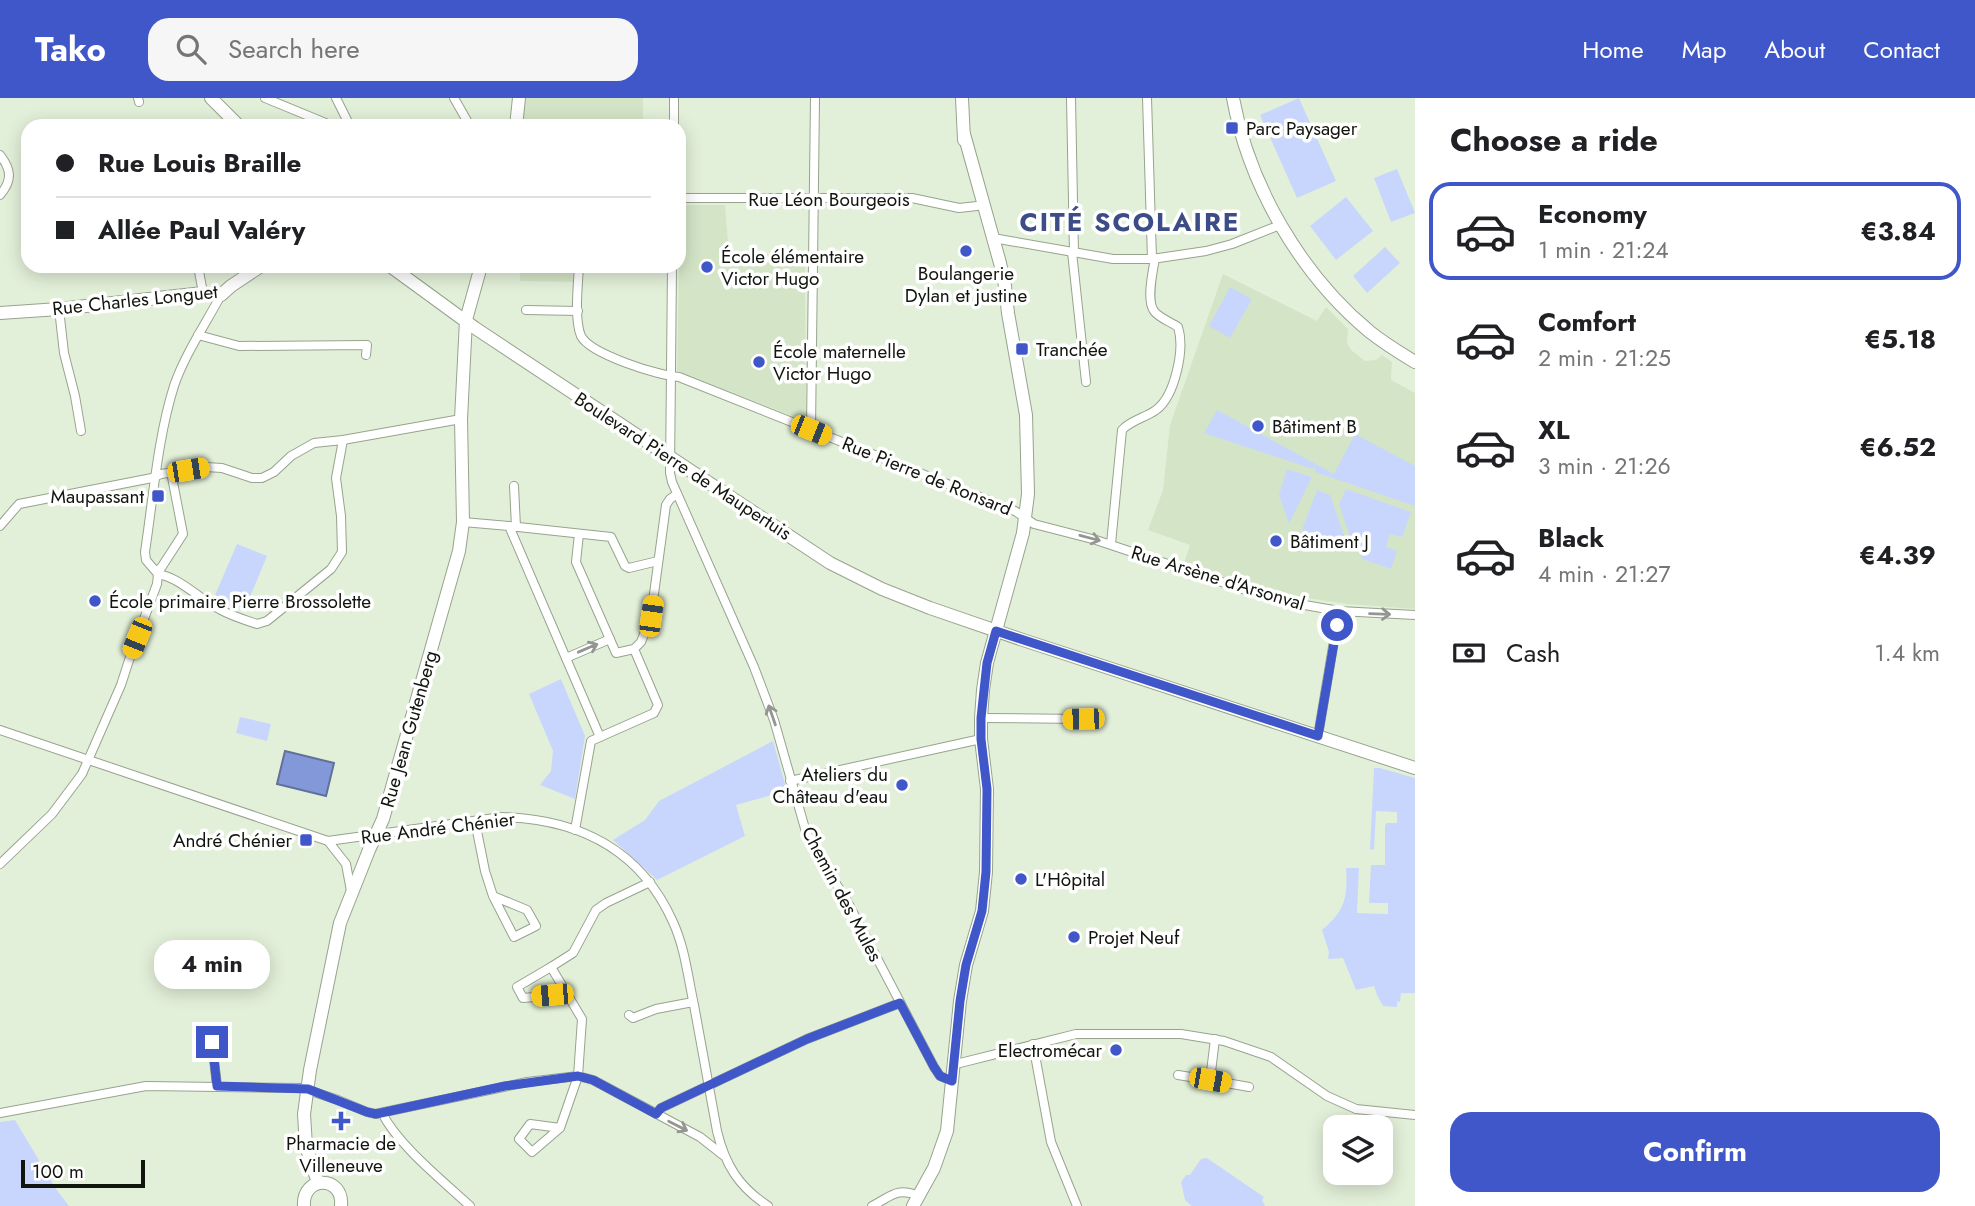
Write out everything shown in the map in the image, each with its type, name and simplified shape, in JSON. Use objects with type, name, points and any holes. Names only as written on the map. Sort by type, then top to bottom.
[{"type":"street","points":[[211,98],[232,119]]},
{"type":"street","points":[[265,98],[315,119]]},
{"type":"street","points":[[336,98],[346,119]]},
{"type":"street","points":[[454,98],[466,119]]},
{"type":"street","points":[[517,119],[519,98]]},
{"type":"street","points":[[674,98],[674,119]]},
{"type":"street","points":[[811,430],[815,98]]},
{"type":"street","points":[[962,98],[964,134],[1008,313]]},
{"type":"street","points":[[1071,98],[1073,252],[1086,382]]},
{"type":"street","points":[[1111,544],[1122,430],[1126,425],[1158,409],[1165,401],[1173,382],[1180,342],[1178,327],[1158,315],[1150,302],[1153,258],[1147,98]]},
{"type":"street","points":[[1233,98],[1242,137],[1264,194],[1295,249],[1341,305],[1371,332],[1415,362]]},
{"type":"street","points":[[0,155],[8,164],[9,172],[5,189],[0,194]]},
{"type":"street","name":"Rue Léon Bourgeois","points":[[686,198],[912,198],[959,208],[980,205]]},
{"type":"street","points":[[872,1206],[896,1193],[907,1191],[916,1201],[934,1168],[947,1131],[960,1001],[966,965],[982,911],[986,872],[987,789],[981,718],[987,663],[1026,517],[1029,467],[1026,415],[1005,286],[993,238],[980,205]]},
{"type":"street","points":[[993,238],[1113,259],[1153,258],[1206,251],[1280,225]]},
{"type":"street","points":[[199,273],[203,293]]},
{"type":"street","name":"Rue Charles Longuet","points":[[0,313],[203,293],[221,295],[250,273]]},
{"type":"street","name":"Boulevard Pierre de Maupertuis","points":[[400,273],[830,563],[883,589],[996,631],[1415,768]]},
{"type":"street","name":"Rue Jean Gutenberg","points":[[318,1183],[306,1146],[304,1114],[340,923],[388,804],[459,551],[463,522],[461,419],[466,320],[479,273]]},
{"type":"street","name":"Rue Pierre de Ronsard","points":[[579,273],[578,324],[582,338],[593,348],[647,372],[679,377],[1026,517]]},
{"type":"street","name":"Chemin des Mules","points":[[672,273],[670,473],[677,494],[754,667],[774,720],[806,832],[846,899],[934,1067],[940,1076],[952,1081]]},
{"type":"street","points":[[221,295],[184,361],[166,415],[145,556],[148,564],[157,573],[220,610],[257,624],[267,621],[331,569],[342,552],[336,478],[343,440]]},
{"type":"street","points":[[59,309],[64,353],[81,431]]},
{"type":"street","points":[[526,310],[578,311]]},
{"type":"street","points":[[198,335],[239,346],[367,345],[366,355]]},
{"type":"street","points":[[0,526],[19,504],[206,467],[222,468],[252,478],[262,478],[314,443],[461,419]]},
{"type":"street","points":[[0,864],[52,814],[82,774],[121,685],[157,584],[157,573],[183,534],[170,472]]},
{"type":"street","points":[[514,486],[513,527],[600,737]]},
{"type":"street","points":[[579,534],[576,562],[616,653],[634,649],[640,642],[651,616],[666,505],[677,494]]},
{"type":"street","name":"Rue Arsène d'Arsonval","points":[[1026,517],[1034,524],[1111,544],[1276,600],[1339,611],[1415,615]]},
{"type":"street","points":[[463,522],[611,537],[625,566],[629,568],[658,561]]},
{"type":"street","points":[[1318,736],[1339,611]]},
{"type":"street","points":[[566,658],[610,639]]},
{"type":"street","points":[[575,830],[591,741],[654,713],[658,705],[634,649]]},
{"type":"street","points":[[981,718],[1083,719]]},
{"type":"street","name":"Rue André Chénier","points":[[0,730],[328,841],[502,817],[527,817],[550,821],[575,830],[618,851],[650,882],[673,923],[680,943],[723,1155]]},
{"type":"street","points":[[790,781],[981,739]]},
{"type":"street","points":[[475,821],[493,896],[514,937],[536,926],[527,909],[493,896]]},
{"type":"street","points":[[328,841],[346,864],[351,895]]},
{"type":"street","points":[[567,994],[523,998],[517,987],[573,953],[596,910],[650,882]]},
{"type":"street","points":[[551,967],[582,1018],[578,1076],[560,1128],[532,1152],[519,1139],[530,1124],[560,1128]]},
{"type":"street","points":[[629,1015],[633,1018],[656,1009],[693,1002]]},
{"type":"street","points":[[656,1114],[661,1108],[807,1039],[900,1003]]},
{"type":"street","points":[[953,1063],[1076,1034],[1181,1034],[1224,1041],[1271,1057],[1342,1104],[1373,1112],[1415,1115]]},
{"type":"street","points":[[1210,1080],[1215,1039]]},
{"type":"street","points":[[197,1044],[216,1042],[217,1086]]},
{"type":"street","points":[[1033,1044],[1051,1142],[1077,1206]]},
{"type":"street","points":[[1178,1075],[1249,1087]]},
{"type":"street","points":[[0,1113],[146,1086],[308,1089],[367,1112],[382,1113],[505,1086],[578,1076],[593,1080],[700,1137],[723,1155],[754,1202],[768,1206]]},
{"type":"street","points":[[382,1113],[401,1140],[470,1206]]},
{"type":"street","points":[[700,1137],[713,1135],[717,1131]]},
{"type":"street","points":[[304,1206],[305,1194],[318,1183],[337,1188],[342,1199],[341,1206]]},
{"type":"shaded area","points":[[524,98],[643,98],[643,119],[524,119]]},
{"type":"shaded area","points":[[1299,98],[1336,181],[1297,198],[1260,115]]},
{"type":"shaded area","points":[[1397,169],[1415,213],[1391,222],[1374,178]]},
{"type":"shaded area","points":[[1346,197],[1373,231],[1336,260],[1310,226]]},
{"type":"shaded area","points":[[686,205],[725,205],[729,255],[805,253],[806,416],[800,419],[677,371],[679,273],[686,273]]},
{"type":"shaded area","points":[[1385,247],[1400,263],[1367,293],[1353,276]]},
{"type":"shaded area","points":[[520,273],[574,273],[574,282],[520,281]]},
{"type":"shaded area","points":[[1223,274],[1317,321],[1326,307],[1348,329],[1347,343],[1351,350],[1365,361],[1376,360],[1382,355],[1392,362],[1391,380],[1415,393],[1415,609],[1300,597],[1217,575],[1184,563],[1190,545],[1148,530],[1163,490],[1170,425]]},
{"type":"shaded area","points":[[1230,287],[1252,299],[1230,338],[1209,326]]},
{"type":"shaded area","points":[[1217,410],[1334,474],[1355,434],[1415,466],[1415,506],[1315,472],[1315,466],[1313,469],[1204,433]]},
{"type":"shaded area","points":[[1287,469],[1312,477],[1289,524],[1279,495]]},
{"type":"shaded area","points":[[1346,489],[1411,512],[1402,537],[1390,534],[1386,547],[1397,551],[1391,569],[1362,559],[1360,550],[1353,546],[1339,504]]},
{"type":"shaded area","points":[[1317,490],[1330,495],[1345,538],[1343,544],[1302,530]]},
{"type":"shaded area","points":[[237,544],[267,556],[245,609],[215,595]]},
{"type":"shaded area","points":[[561,679],[585,736],[575,799],[540,785],[551,771],[553,751],[529,694]]},
{"type":"shaded area","points":[[240,717],[271,724],[267,741],[236,733]]},
{"type":"shaded area","points":[[773,741],[787,791],[736,805],[745,836],[657,880],[613,840],[645,820],[659,801]]},
{"type":"shaded area","points":[[1374,768],[1415,778],[1415,993],[1401,993],[1397,1007],[1383,1006],[1374,986],[1356,990],[1343,958],[1328,959],[1329,952],[1322,930],[1336,916],[1343,903],[1346,868],[1359,868],[1357,913],[1388,914],[1388,903],[1369,903],[1371,865],[1385,865],[1385,827],[1386,823],[1397,823],[1397,812],[1376,811],[1374,850],[1370,849]]},
{"type":"shaded area","points":[[15,1120],[69,1206],[0,1206],[0,1122]]},
{"type":"shaded area","points":[[1207,1158],[1264,1197],[1262,1200],[1265,1206],[1192,1206],[1185,1200],[1181,1182],[1186,1175],[1190,1175],[1201,1159]]},
{"type":"water","points":[[285,751],[334,763],[326,796],[277,784]]},
{"type":"place","name":"Parc Paysager","points":[[1232,128]]},
{"type":"place","name":"Boulangerie Dylan et justine","points":[[966,251]]},
{"type":"place","name":"École élémentaire Victor Hugo","points":[[707,267]]},
{"type":"place","name":"Tranchée","points":[[1022,349]]},
{"type":"place","name":"École maternelle Victor Hugo","points":[[759,362]]},
{"type":"place","name":"Bâtiment B","points":[[1258,426]]},
{"type":"place","name":"Maupassant","points":[[158,496]]},
{"type":"place","name":"Bâtiment J","points":[[1276,541]]},
{"type":"place","name":"École primaire Pierre Brossolette","points":[[95,601]]},
{"type":"place","name":"Ateliers du Château d'eau","points":[[902,785]]},
{"type":"place","name":"André Chénier","points":[[306,840]]},
{"type":"place","name":"L'Hôpital","points":[[1021,879]]},
{"type":"place","name":"Projet Neuf","points":[[1074,937]]},
{"type":"place","name":"Electromécar","points":[[1116,1050]]},
{"type":"place","name":"Pharmacie de Villeneuve","points":[[341,1121]]},
{"type":"district","name":"CITÉ SCOLAIRE","points":[[1130,222]]},
{"type":"route","points":[[212,1042],[217,1086],[308,1089],[376,1114],[505,1086],[578,1076],[593,1080],[656,1114],[661,1108],[807,1039],[900,1003],[940,1076],[952,1081],[960,1001],[966,965],[982,911],[986,872],[987,789],[981,718],[987,663],[996,631],[1318,736],[1337,625]]}]
